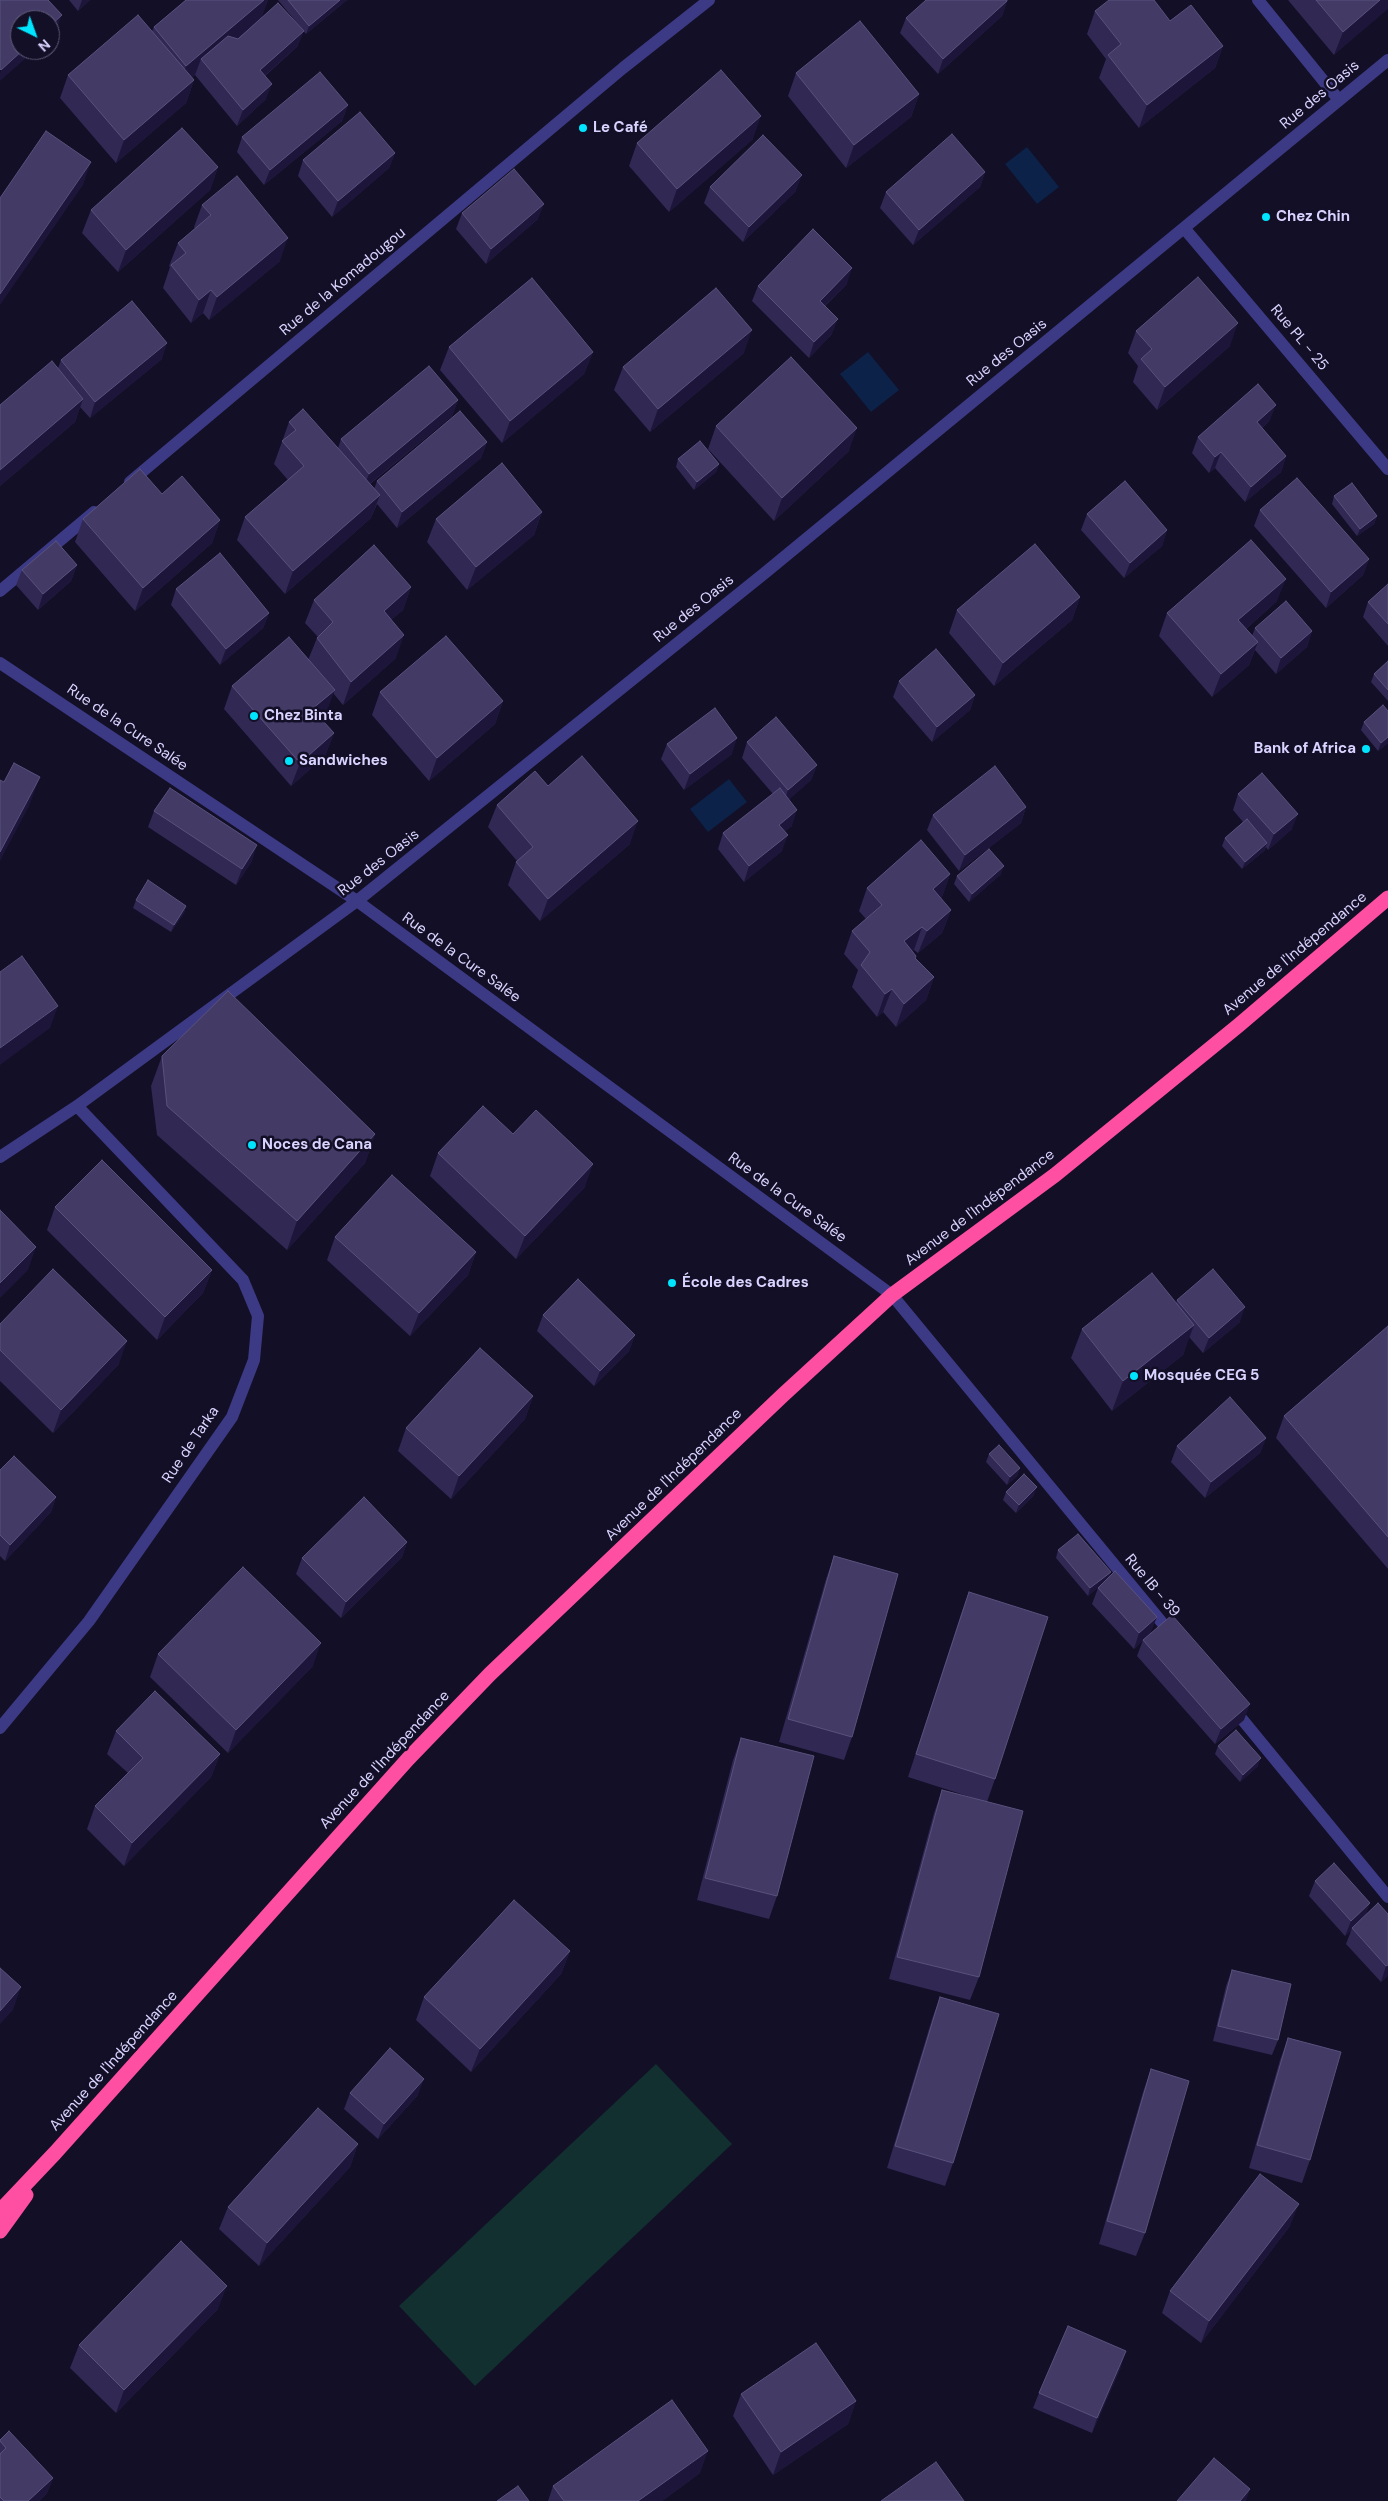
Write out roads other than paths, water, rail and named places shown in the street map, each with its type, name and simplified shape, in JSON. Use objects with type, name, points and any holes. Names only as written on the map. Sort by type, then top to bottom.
[{"type":"highway","name":"Avenue de l'Indépendance","points":[[0,2211],[55,2153],[408,1759],[490,1674],[892,1295],[1055,1175],[1239,1025],[1388,898]]},
{"type":"highway","name":"Avenue de l'Indépendance","points":[[0,2231],[55,2153]]},
{"type":"street","name":"Rue de la Komadougou","points":[[122,489],[623,68],[710,0]]},
{"type":"street","points":[[1258,0],[1339,100]]},
{"type":"street","name":"Rue des Oasis","points":[[0,1157],[76,1106],[357,901],[766,572],[1388,60]]},
{"type":"street","name":"Rue PL - 25","points":[[1184,228],[1388,470]]},
{"type":"street","points":[[0,591],[106,502]]},
{"type":"street","name":"Rue de la Cure Salée","points":[[0,664],[357,901],[892,1295]]},
{"type":"street","name":"Rue de Tarka","points":[[0,1728],[89,1621],[232,1417],[254,1360],[258,1316],[243,1280],[76,1106]]},
{"type":"street","name":"Rue IB - 39","points":[[892,1295],[1181,1645]]},
{"type":"street","points":[[1225,1699],[1388,1897]]},
{"type":"water","points":[[1027,147],[1059,187],[1037,204],[1005,164]]},
{"type":"water","points":[[868,352],[899,390],[871,412],[840,374]]},
{"type":"water","points":[[729,779],[747,802],[708,832],[690,809]]},
{"type":"place","name":"Le Café","points":[[583,128]]},
{"type":"place","name":"Chez Chin","points":[[1266,217]]},
{"type":"place","name":"Chez Binta","points":[[254,716]]},
{"type":"place","name":"Bank of Africa","points":[[1366,749]]},
{"type":"place","name":"Sandwiches","points":[[289,761]]},
{"type":"place","name":"Noces de Cana","points":[[252,1145]]},
{"type":"place","name":"École des Cadres","points":[[672,1283]]},
{"type":"place","name":"Mosquée CEG 5","points":[[1134,1376]]}]
